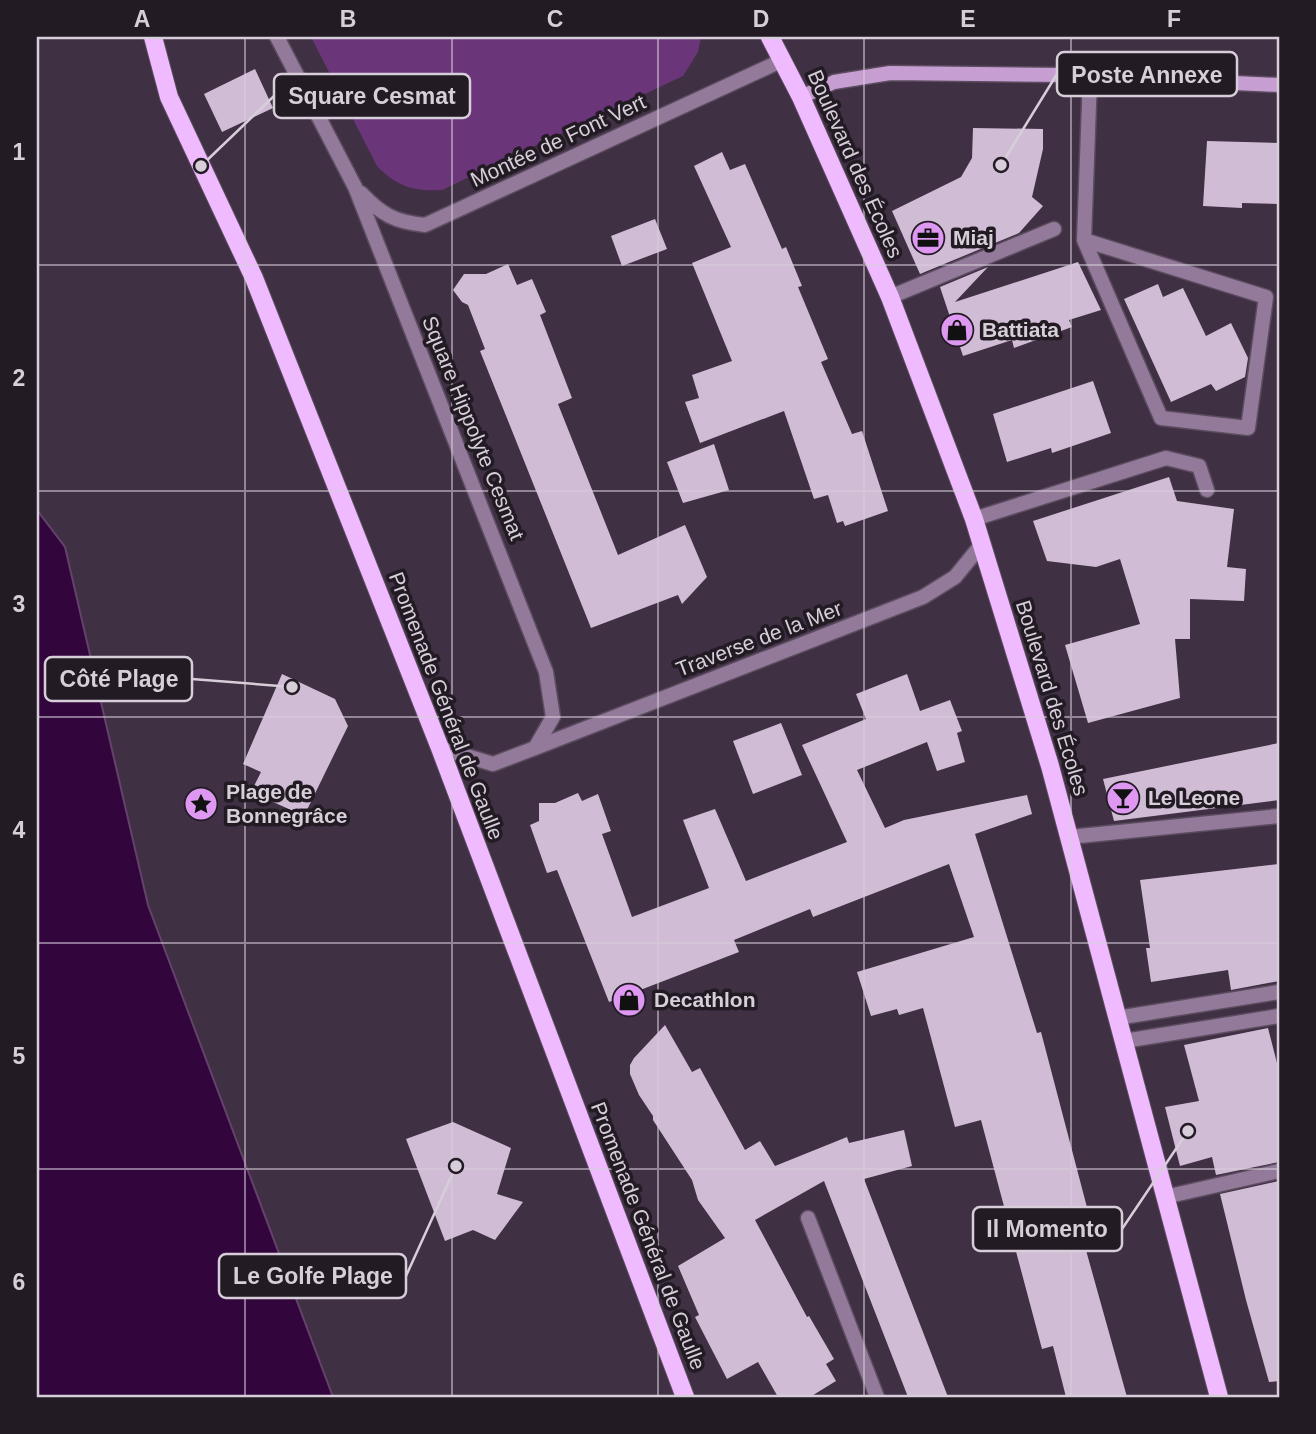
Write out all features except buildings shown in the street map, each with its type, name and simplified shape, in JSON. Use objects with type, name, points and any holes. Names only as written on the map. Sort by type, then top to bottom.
[{"type":"main road","name":"Promenade Général de Gaulle","points":[[153,37],[169,96],[254,278],[440,748],[685,1397]]},
{"type":"main road","name":"Boulevard des Écoles","points":[[771,37],[801,97],[890,297],[974,519],[1050,766],[1219,1397]]},
{"type":"street","name":"Square Hippolyte Cesmat","points":[[278,37],[355,187],[546,672],[553,717],[535,748]]},
{"type":"street","name":"Montée de Font Vert","points":[[355,187],[375,208],[390,218],[425,225],[783,60]]},
{"type":"street","points":[[801,97],[834,82],[890,73],[1090,77],[1279,85]]},
{"type":"street","points":[[1084,240],[1266,297],[1248,428],[1161,418],[1084,240],[1090,77]]},
{"type":"street","points":[[890,297],[1054,229]]},
{"type":"street","points":[[974,519],[1166,458],[1199,466],[1207,490]]},
{"type":"street","name":"Traverse de la Mer","points":[[535,748],[923,597],[955,577],[982,544]]},
{"type":"street","points":[[440,748],[493,764],[535,748]]},
{"type":"street","points":[[1069,837],[1279,817]]},
{"type":"street","points":[[1117,1018],[1279,992]]},
{"type":"street","points":[[1124,1041],[1279,1016]]},
{"type":"street","points":[[1165,1197],[1279,1171]]},
{"type":"street","points":[[808,1218],[877,1397]]},
{"type":"shaded area","points":[[311,37],[701,37],[698,52],[683,76],[442,190],[432,190],[414,189],[399,183],[377,166]]},
{"type":"shaded area","points":[[37,510],[65,547],[148,905],[333,1397],[37,1397]]},
{"type":"place","name":"Poste Annexe","points":[[1001,165]]},
{"type":"place","name":"Square Cesmat","points":[[201,166]]},
{"type":"place","name":"Miaj","points":[[928,238]]},
{"type":"place","name":"Battiata","points":[[957,330]]},
{"type":"place","name":"Côté Plage","points":[[292,687]]},
{"type":"place","name":"Le Leone","points":[[1123,798]]},
{"type":"place","name":"Plage de Bonnegrâce","points":[[201,804]]},
{"type":"place","name":"Decathlon","points":[[629,1000]]},
{"type":"place","name":"Il Momento","points":[[1188,1131]]},
{"type":"place","name":"Le Golfe Plage","points":[[456,1166]]}]
